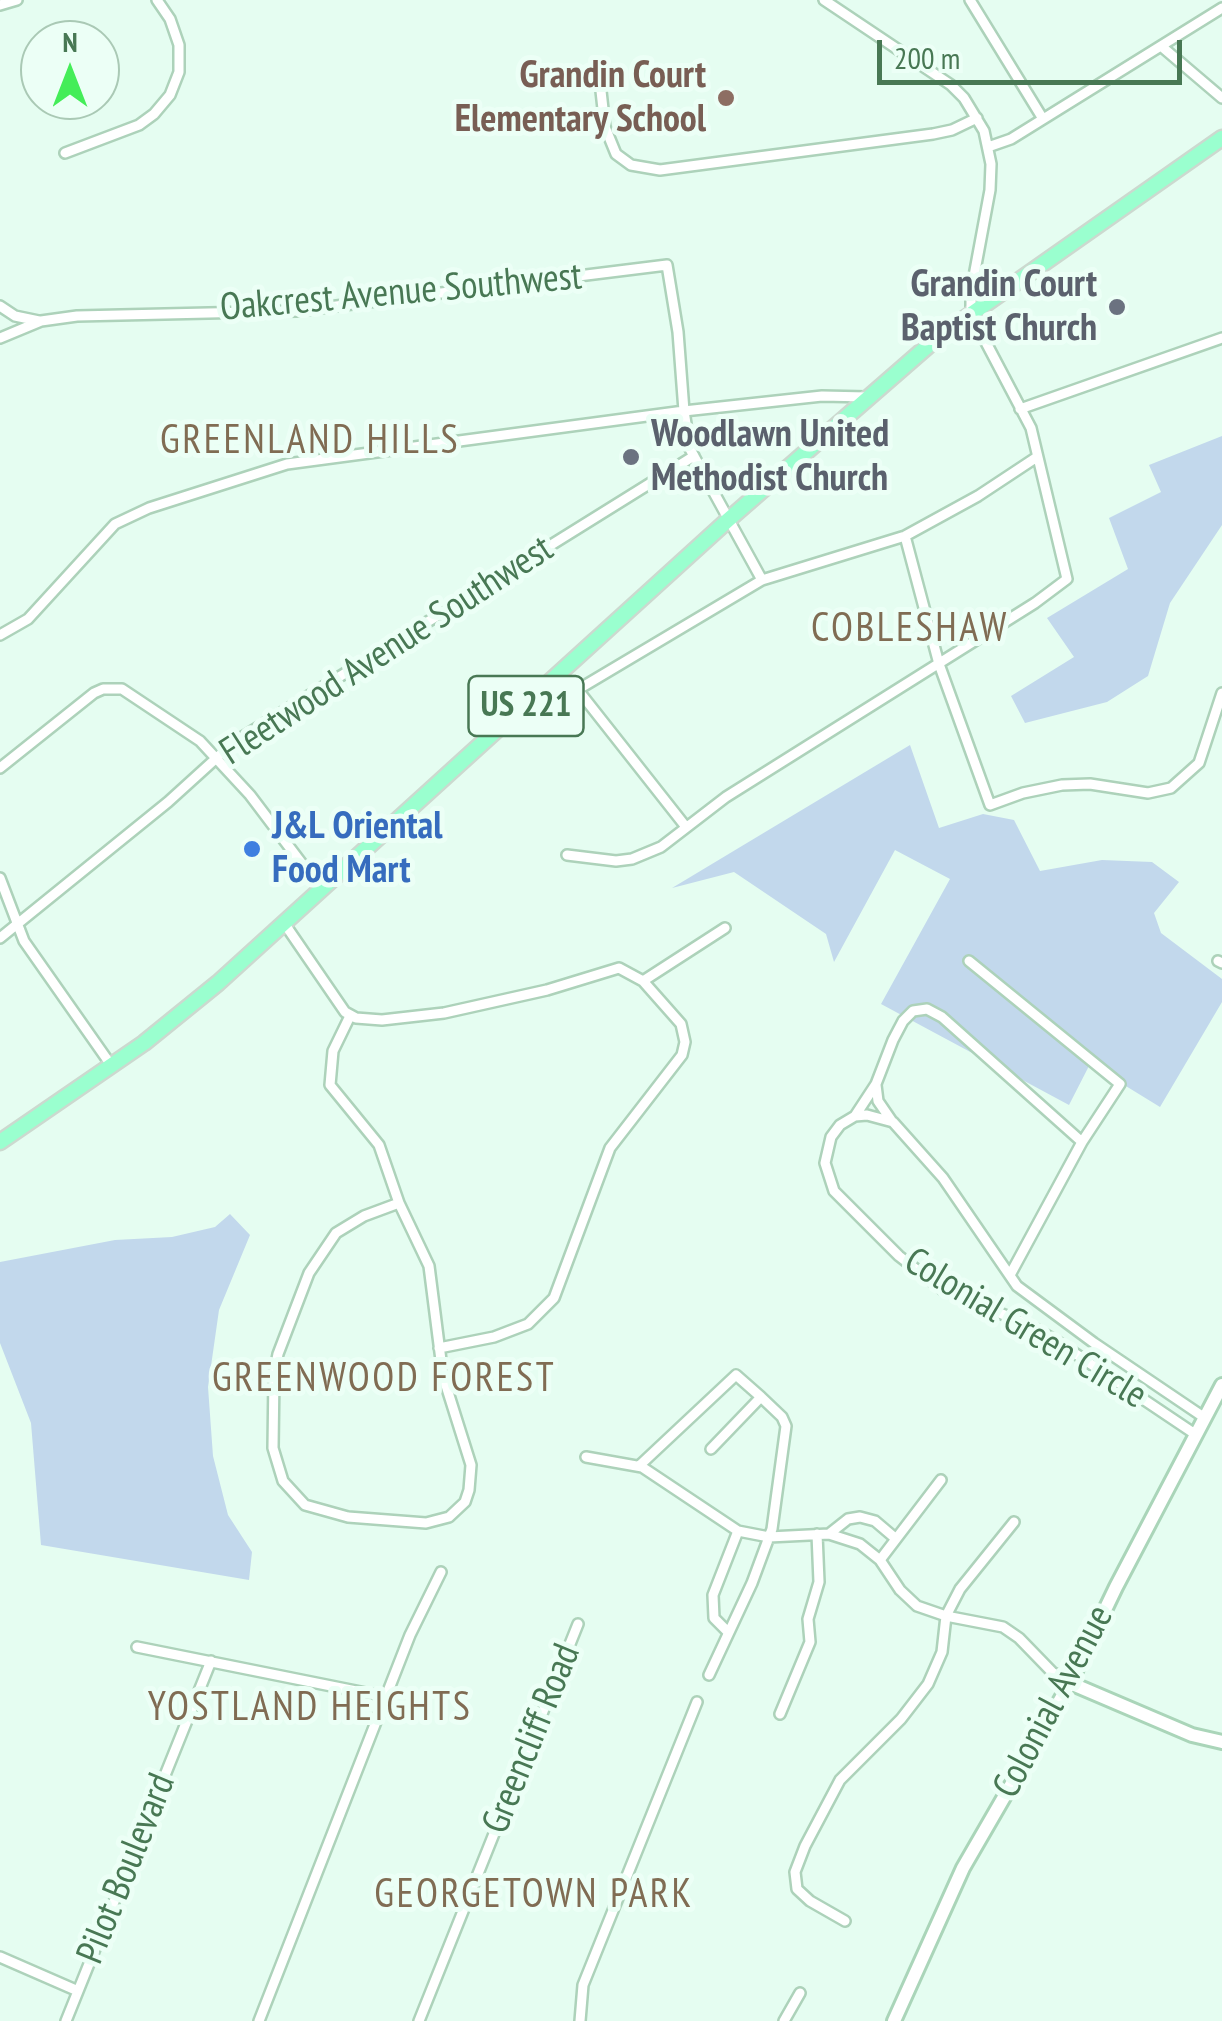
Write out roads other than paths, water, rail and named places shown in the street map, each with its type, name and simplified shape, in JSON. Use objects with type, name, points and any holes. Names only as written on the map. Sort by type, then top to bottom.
[{"type":"main road","name":"US 221","points":[[0,1142],[177,1016],[248,955],[867,397],[970,314],[1222,138]]},
{"type":"main road","name":"Colonial Avenue","points":[[894,2021],[963,1868],[1070,1683],[1116,1586],[1222,1385]]},
{"type":"main road","points":[[1070,1683],[1192,1735],[1222,1742]]},
{"type":"street","points":[[0,5],[17,0]]},
{"type":"street","points":[[65,153],[128,132],[154,114],[170,95],[179,72],[179,44],[170,19],[157,0]]},
{"type":"street","points":[[567,855],[596,861],[632,859],[660,847],[726,797],[1064,584],[1068,572],[1031,428],[970,314],[970,292],[990,190],[988,147],[977,118],[964,98],[937,74],[824,0]]},
{"type":"street","points":[[970,0],[1043,119]]},
{"type":"street","points":[[988,147],[1011,139],[1222,8]]},
{"type":"street","points":[[1161,46],[1222,98]]},
{"type":"street","points":[[600,91],[604,127],[616,154],[631,165],[660,170],[933,134],[977,118]]},
{"type":"street","name":"Oakcrest Avenue Southwest","points":[[0,338],[41,321],[95,316],[296,312],[664,264],[669,268],[671,282],[684,411]]},
{"type":"street","points":[[0,306],[25,320],[41,321]]},
{"type":"street","points":[[1020,409],[1222,338]]},
{"type":"street","points":[[0,635],[28,618],[104,533],[148,508],[286,464],[684,411],[822,396],[867,397]]},
{"type":"street","points":[[684,411],[694,456],[762,580]]},
{"type":"street","name":"Fleetwood Avenue Southwest","points":[[0,938],[168,802],[234,743],[694,456]]},
{"type":"street","points":[[516,716],[538,712],[578,690],[762,580],[905,536],[1037,458]]},
{"type":"street","points":[[905,536],[939,664],[990,805],[1062,785],[1090,784],[1148,794],[1171,788],[1193,771],[1203,757],[1222,693]]},
{"type":"street","points":[[0,768],[103,688],[122,688],[178,724],[216,758],[250,795],[321,888]]},
{"type":"street","points":[[578,690],[686,827]]},
{"type":"street","points":[[0,878],[17,926],[111,1065]]},
{"type":"street","points":[[284,923],[350,1016],[382,1020],[424,1017],[548,990],[619,968],[643,981],[681,1024],[685,1042],[682,1054],[610,1148],[554,1298],[528,1324],[474,1342],[439,1348]]},
{"type":"street","points":[[643,981],[724,928]]},
{"type":"street","points":[[969,962],[1120,1084],[1082,1142],[1010,1276]]},
{"type":"street","name":"Colonial Green Circle","points":[[1082,1142],[942,1016],[927,1009],[914,1011],[904,1021],[892,1040],[876,1084],[854,1116],[840,1124],[831,1137],[826,1163],[834,1191],[885,1244],[943,1290],[1029,1325],[1096,1365],[1195,1434]]},
{"type":"street","points":[[350,1016],[332,1051],[330,1085],[379,1145],[399,1203],[429,1266],[447,1394],[461,1425],[471,1464],[469,1490],[458,1510],[426,1523],[348,1516],[305,1505],[288,1490],[273,1448],[272,1394],[278,1354],[309,1273],[336,1233],[364,1216],[399,1203]]},
{"type":"street","name":"Colonial Green Circle","points":[[876,1084],[878,1101],[943,1178],[1010,1276],[1039,1304],[1205,1418]]},
{"type":"street","points":[[854,1116],[876,1116],[893,1122]]},
{"type":"street","points":[[639,1466],[736,1375],[782,1416],[786,1426],[769,1538],[708,1675]]},
{"type":"street","points":[[710,1449],[761,1398]]},
{"type":"street","points":[[586,1458],[639,1466],[738,1531],[769,1538],[829,1534],[860,1544],[880,1560],[907,1598],[929,1612],[1010,1630],[1052,1672],[1070,1683]]},
{"type":"street","points":[[880,1560],[940,1480]]},
{"type":"street","points":[[829,1534],[848,1519],[860,1517],[875,1520],[895,1538]]},
{"type":"street","points":[[846,1921],[801,1894],[795,1872],[816,1820],[840,1780],[901,1719],[928,1684],[942,1652],[946,1616],[960,1589],[1014,1522]]},
{"type":"street","points":[[728,1632],[714,1618],[713,1594],[738,1531]]},
{"type":"street","points":[[780,1714],[810,1642],[808,1619],[819,1582],[817,1534]]},
{"type":"street","points":[[258,2021],[422,1608],[440,1572]]},
{"type":"street","name":"Greencliff Road","points":[[418,2021],[578,1624]]},
{"type":"street","points":[[137,1646],[386,1697]]},
{"type":"street","name":"Pilot Boulevard","points":[[66,2021],[212,1661]]},
{"type":"street","points":[[580,2021],[583,1986],[696,1702]]},
{"type":"street","points":[[0,1957],[78,1991]]},
{"type":"street","points":[[784,2021],[800,1992]]},
{"type":"place","name":"Grandin Court Elementary School","points":[[726,98]]},
{"type":"place","name":"Grandin Court Baptist Church","points":[[1117,307]]},
{"type":"place","name":"Woodlawn United Methodist Church","points":[[631,457]]},
{"type":"place","name":"J&L Oriental Food Mart","points":[[252,849]]},
{"type":"district","name":"GREENLAND HILLS","points":[[310,442]]},
{"type":"district","name":"COBLESHAW","points":[[910,630]]},
{"type":"district","name":"GREENWOOD FOREST","points":[[384,1380]]},
{"type":"district","name":"YOSTLAND HEIGHTS","points":[[310,1709]]},
{"type":"district","name":"GEORGETOWN PARK","points":[[534,1896]]}]
